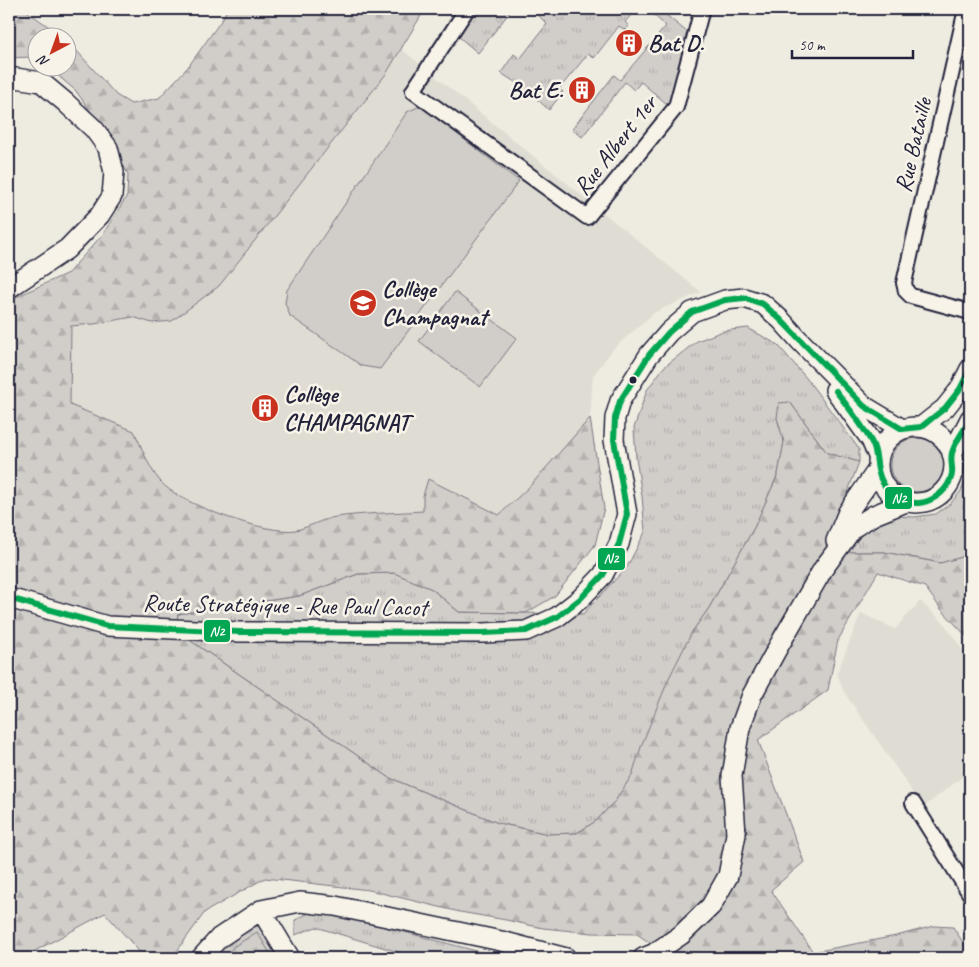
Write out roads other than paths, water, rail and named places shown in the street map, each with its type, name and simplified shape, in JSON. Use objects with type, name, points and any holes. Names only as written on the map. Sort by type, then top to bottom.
[{"type":"street","name":"Rue Albert 1er","points":[[467,9],[413,91],[587,217],[676,107],[702,9]]},
{"type":"street","name":"Rue Bataille","points":[[966,9],[904,283],[906,291],[911,296],[970,312]]},
{"type":"street","points":[[9,80],[16,78],[41,82],[65,102],[94,129],[108,148],[114,172],[112,196],[100,215],[67,249],[9,288]]},
{"type":"street","name":"Route Stratégique - Rue Paul Cacot","points":[[9,598],[107,626],[239,632],[483,633],[526,631],[557,617],[580,599],[602,574],[618,544],[627,514],[614,440],[615,418],[620,401],[649,354],[669,332],[692,312],[726,300],[744,298],[763,304],[781,320],[864,406],[911,428]]},
{"type":"street","name":"Route Stratégique - Rue Paul Cacot","points":[[799,340],[871,440],[878,462]]},
{"type":"street","points":[[642,958],[654,954],[693,924],[711,906],[728,876],[736,834],[732,776],[740,728],[752,695],[823,569],[848,512],[878,462],[883,445],[892,435],[911,428],[945,408],[960,389],[970,369]]},
{"type":"street","points":[[952,454],[970,419]]},
{"type":"street","points":[[878,462],[880,480],[887,490],[895,497],[906,502],[929,501],[943,491],[952,477],[954,466],[952,454],[947,444],[931,430],[911,428]]},
{"type":"street","points":[[823,569],[853,528],[874,515],[906,502]]},
{"type":"street","points":[[913,803],[970,894]]},
{"type":"street","points":[[201,958],[219,938],[261,910],[300,902],[335,906],[501,941],[566,958]]},
{"type":"street","points":[[261,910],[290,958]]},
{"type":"place","name":"Bat D.","points":[[629,43]]},
{"type":"place","name":"Bat E.","points":[[582,90]]},
{"type":"place","name":"Collège Champagnat","points":[[363,303]]},
{"type":"place","name":"Collège CHAMPAGNAT","points":[[265,408]]}]
